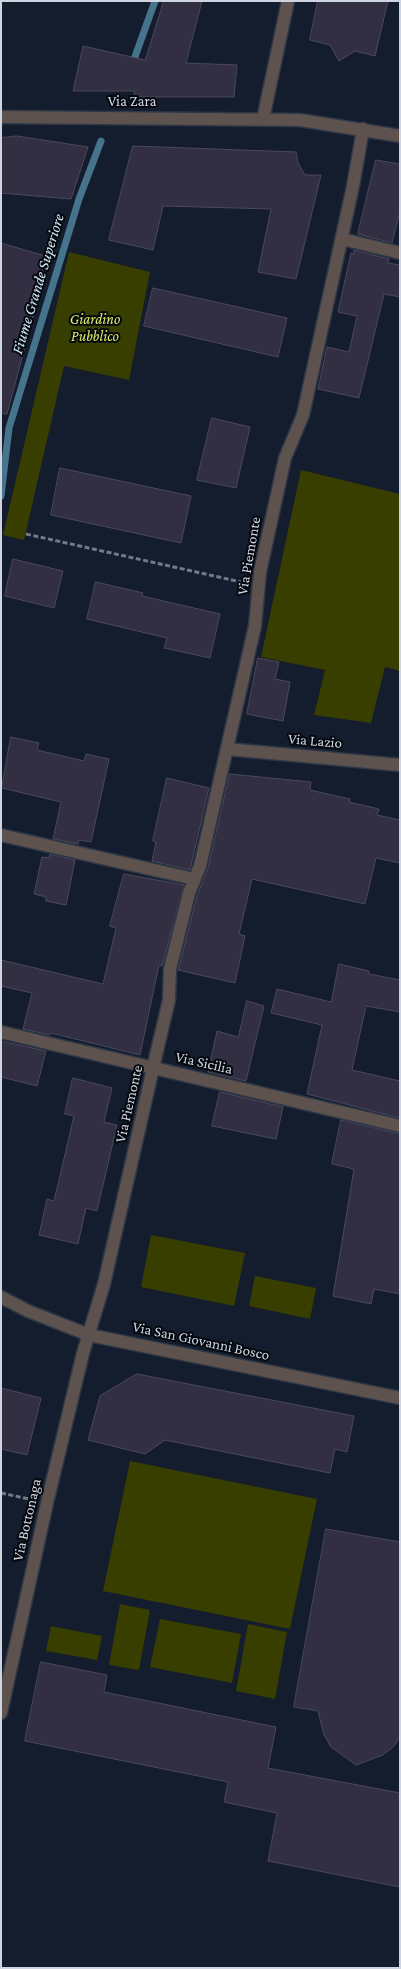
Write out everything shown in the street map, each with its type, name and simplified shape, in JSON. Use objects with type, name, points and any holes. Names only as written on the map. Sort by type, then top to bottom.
[{"type":"street","points":[[263,119],[288,1]]},
{"type":"street","name":"Via Zara","points":[[1,117],[300,120],[400,136]]},
{"type":"street","name":"Via Piemonte","points":[[89,1335],[104,1284],[169,1000],[170,969],[189,893],[200,866],[256,626],[260,572],[285,458],[303,415],[342,239],[363,129]]},
{"type":"street","points":[[342,239],[400,253]]},
{"type":"street","name":"Via Lazio","points":[[227,749],[400,764]]},
{"type":"street","points":[[1,835],[194,879]]},
{"type":"street","name":"Via Sicilia","points":[[1,1032],[400,1126]]},
{"type":"street","name":"Via San Giovanni Bosco","points":[[1,1297],[28,1311],[89,1335],[400,1398]]},
{"type":"street","name":"Via Bottonaga","points":[[1,1712],[47,1503],[89,1335]]},
{"type":"path","points":[[26,534],[259,586]]},
{"type":"path","points":[[1,1493],[47,1503]]},
{"type":"green space","name":"Giardino Pubblico","points":[[69,252],[150,272],[129,380],[64,366],[24,540],[3,535]]},
{"type":"green space","points":[[301,470],[400,494],[400,671],[385,667],[371,723],[314,715],[325,670],[261,657]]},
{"type":"green space","points":[[151,1235],[245,1253],[234,1306],[141,1287]]},
{"type":"green space","points":[[255,1276],[316,1288],[310,1319],[249,1306]]},
{"type":"green space","points":[[130,1461],[317,1499],[290,1629],[103,1591]]},
{"type":"green space","points":[[120,1604],[150,1610],[139,1670],[109,1665]]},
{"type":"green space","points":[[160,1619],[241,1634],[232,1683],[150,1667]]},
{"type":"green space","points":[[248,1624],[287,1632],[275,1699],[236,1691]]},
{"type":"green space","points":[[51,1626],[102,1636],[97,1660],[46,1651]]},
{"type":"building","points":[[164,1],[202,1],[186,63],[237,65],[234,97],[133,97],[135,91],[73,91],[83,46],[145,60]]},
{"type":"building","points":[[318,1],[388,1],[375,56],[355,51],[339,61],[330,45],[310,40]]},
{"type":"building","points":[[17,136],[88,147],[71,199],[1,193],[1,138]]},
{"type":"building","points":[[133,146],[296,152],[298,163],[305,175],[321,175],[296,279],[258,272],[271,209],[163,206],[153,250],[109,240]]},
{"type":"building","points":[[376,160],[400,164],[400,211],[392,243],[358,234]]},
{"type":"building","points":[[1,243],[49,257],[7,414],[1,413]]},
{"type":"building","points":[[354,250],[389,259],[388,263],[400,265],[400,297],[384,294],[359,398],[318,389],[327,347],[349,352],[357,316],[338,312],[351,253],[354,254]]},
{"type":"building","points":[[153,288],[287,318],[278,357],[144,326]]},
{"type":"building","points":[[212,418],[250,427],[236,488],[197,480]]},
{"type":"building","points":[[60,468],[191,496],[181,543],[51,515]]},
{"type":"building","points":[[13,559],[63,571],[54,608],[5,596]]},
{"type":"building","points":[[96,582],[143,593],[142,596],[220,614],[210,658],[164,648],[167,638],[87,619]]},
{"type":"building","points":[[258,658],[279,662],[275,679],[290,682],[283,721],[247,714]]},
{"type":"building","points":[[11,737],[39,743],[37,750],[84,761],[86,754],[109,759],[91,842],[79,840],[78,844],[53,839],[61,802],[2,788]]},
{"type":"building","points":[[230,774],[311,782],[310,790],[350,799],[349,802],[379,809],[377,815],[400,820],[400,863],[376,858],[365,904],[252,879],[239,934],[245,936],[235,983],[178,970],[197,896],[208,868]]},
{"type":"building","points":[[167,778],[209,788],[190,870],[152,861],[156,842],[153,841]]},
{"type":"building","points":[[50,854],[75,860],[66,905],[46,901],[46,897],[34,894],[42,857],[49,858]]},
{"type":"building","points":[[124,874],[184,885],[162,966],[159,965],[140,1055],[51,1033],[50,1035],[23,1029],[32,993],[1,986],[1,960],[103,984],[116,928],[110,926]]},
{"type":"building","points":[[339,964],[369,971],[369,974],[400,980],[400,1012],[366,1006],[352,1070],[400,1081],[400,1118],[307,1094],[322,1025],[271,1013],[277,989],[331,1002]]},
{"type":"building","points":[[247,1001],[264,1006],[246,1081],[208,1072],[217,1031],[238,1037]]},
{"type":"building","points":[[1,1041],[46,1051],[37,1086],[1,1077]]},
{"type":"building","points":[[73,1078],[112,1088],[104,1122],[117,1125],[97,1211],[86,1208],[78,1244],[39,1235],[47,1199],[54,1201],[74,1116],[65,1114]]},
{"type":"building","points":[[220,1092],[283,1107],[276,1139],[212,1126]]},
{"type":"building","points":[[341,1120],[400,1134],[400,1294],[374,1289],[371,1304],[333,1296],[354,1169],[332,1164]]},
{"type":"building","points":[[137,1374],[354,1416],[347,1452],[335,1449],[330,1473],[165,1440],[145,1454],[88,1440],[100,1396]]},
{"type":"building","points":[[1,1388],[41,1398],[27,1455],[1,1449]]},
{"type":"building","points":[[326,1529],[400,1542],[400,1737],[394,1746],[383,1755],[356,1765],[331,1747],[324,1735],[318,1711],[294,1707]]},
{"type":"building","points":[[41,1662],[107,1675],[104,1692],[276,1727],[268,1768],[400,1793],[400,1887],[268,1861],[277,1813],[224,1802],[228,1782],[25,1741]]},
{"type":"waterway","name":"Fiume Grande Superiore","points":[[132,65],[155,1]]},
{"type":"waterway","name":"Fiume Grande Superiore","points":[[1,496],[9,428],[79,199],[101,141]]}]
